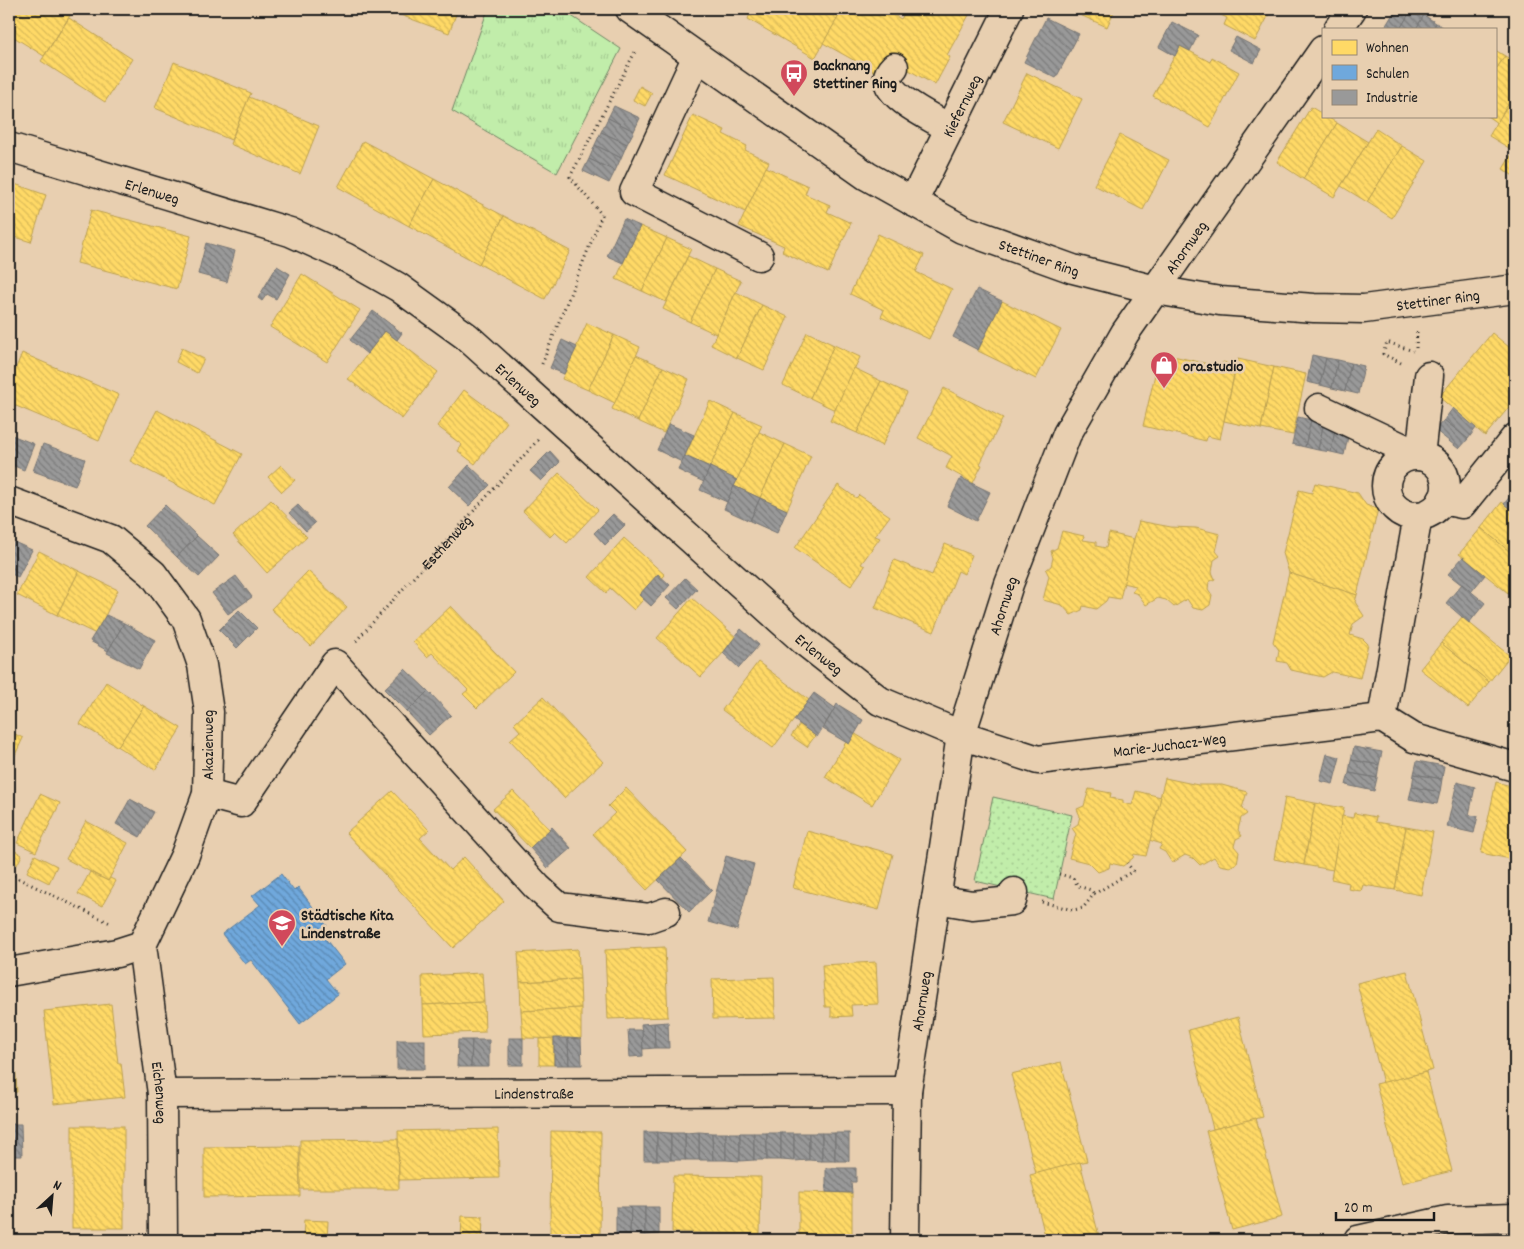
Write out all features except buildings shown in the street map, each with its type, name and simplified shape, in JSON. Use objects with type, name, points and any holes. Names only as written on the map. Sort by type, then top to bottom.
[{"type":"street","name":"Kiefernweg","points":[[913,202],[1009,9]]},
{"type":"street","points":[[1339,28],[1352,9]]},
{"type":"street","name":"Stettiner Ring","points":[[646,13],[697,56],[867,176],[962,229],[1073,269],[1156,290],[1220,301],[1364,309],[1515,289]]},
{"type":"street","name":"Ahornweg","points":[[905,1240],[907,1091],[961,735],[1009,584],[1067,434],[1125,333],[1322,51]]},
{"type":"street","points":[[697,56],[634,192],[759,256]]},
{"type":"street","points":[[894,67],[888,77],[889,84],[895,95],[949,128]]},
{"type":"street","name":"Erlenweg","points":[[9,147],[290,232],[344,257],[398,287],[466,336],[805,642],[880,701],[961,735]]},
{"type":"street","points":[[1420,456],[1429,376]]},
{"type":"street","points":[[1320,408],[1437,464],[1446,481],[1442,500],[1428,513],[1418,516],[1400,511],[1392,504],[1386,485],[1393,467],[1405,459],[1420,456]]},
{"type":"street","points":[[1442,500],[1462,504],[1515,438]]},
{"type":"street","name":"Akazienweg","points":[[9,501],[111,539],[153,574],[186,619],[202,665],[209,712],[207,794],[185,854],[130,949]]},
{"type":"street","points":[[1418,516],[1382,718],[1414,738],[1515,767]]},
{"type":"street","points":[[207,794],[241,803],[335,664],[537,887],[559,907],[649,918],[666,912]]},
{"type":"street","name":"Marie-Juchacz-Weg","points":[[961,735],[1038,760],[1382,718]]},
{"type":"street","points":[[936,899],[972,905],[1013,897]]},
{"type":"street","points":[[9,972],[130,949]]},
{"type":"street","name":"Eichenweg","points":[[130,949],[162,1094],[163,1240]]},
{"type":"street","name":"Lindenstraße","points":[[162,1094],[907,1091]]},
{"type":"street","points":[[1358,1240],[1448,1220],[1515,1218]]},
{"type":"path","points":[[530,393],[602,215],[570,177],[646,13]]},
{"type":"path","points":[[1382,354],[1387,342],[1416,352]]},
{"type":"path","name":"Eschenweg","points":[[335,664],[557,420]]},
{"type":"path","points":[[1013,897],[1026,898],[1073,910],[1083,908],[1094,894],[1133,870],[1127,863]]},
{"type":"path","points":[[9,874],[110,923],[130,949]]},
{"type":"path","points":[[1059,874],[1073,878],[1078,886],[1090,890],[1094,894]]},
{"type":"green space","points":[[488,9],[561,9],[621,49],[557,173],[452,111]]},
{"type":"green space","points":[[993,797],[1072,815],[1054,899],[975,881]]},
{"type":"place","name":"Backnang Stettiner Ring","points":[[794,97]]},
{"type":"place","name":"ora.studio","points":[[1164,389]]},
{"type":"place","name":"Städtische Kita Lindenstraße","points":[[282,947]]}]
